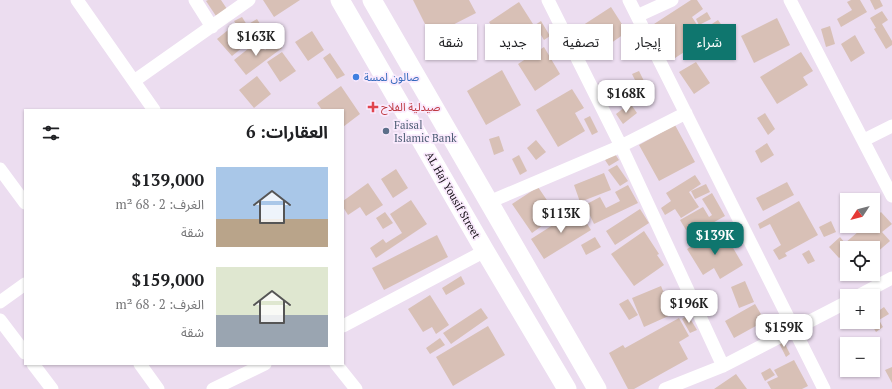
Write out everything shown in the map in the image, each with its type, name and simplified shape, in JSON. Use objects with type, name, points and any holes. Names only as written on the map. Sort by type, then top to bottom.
[{"type":"main road","name":"AL Haj Yousif Street","points":[[340,0],[485,251],[567,389]]},
{"type":"main road","points":[[372,0],[597,389]]},
{"type":"street","points":[[76,0],[153,109]]},
{"type":"street","points":[[194,0],[212,27]]},
{"type":"street","points":[[134,81],[249,0]]},
{"type":"street","points":[[629,0],[824,389]]},
{"type":"street","points":[[637,16],[672,0]]},
{"type":"street","points":[[790,0],[892,196]]},
{"type":"street","points":[[552,1],[723,366]]},
{"type":"street","points":[[488,202],[621,146],[686,113]]},
{"type":"street","points":[[864,140],[892,126]]},
{"type":"street","points":[[0,169],[24,202]]},
{"type":"street","points":[[344,325],[485,251]]},
{"type":"street","points":[[871,289],[892,278]]},
{"type":"street","points":[[0,302],[24,285]]},
{"type":"street","points":[[665,389],[723,366],[840,306]]},
{"type":"street","points":[[0,320],[24,353]]},
{"type":"street","points":[[34,365],[52,389]]},
{"type":"street","points":[[141,365],[158,389]]},
{"type":"street","points":[[213,389],[263,365]]},
{"type":"street","points":[[337,365],[356,389]]},
{"type":"building","points":[[221,0],[227,9],[216,16],[206,1]]},
{"type":"building","points":[[263,0],[300,0],[274,17]]},
{"type":"building","points":[[413,0],[469,0],[476,13],[454,24],[425,24]]},
{"type":"building","points":[[691,0],[697,0],[703,9],[692,17],[696,24],[683,24],[683,53],[675,58],[675,24],[654,24]]},
{"type":"building","points":[[851,0],[860,0],[867,12],[841,27],[837,19],[852,10],[847,2]]},
{"type":"building","points":[[870,0],[880,0],[883,6],[875,10]]},
{"type":"building","points":[[519,2],[533,24],[490,24],[489,22]]},
{"type":"building","points":[[611,7],[622,24],[621,36],[613,42],[613,24],[585,24]]},
{"type":"building","points":[[882,11],[888,20],[876,28],[870,18]]},
{"type":"building","points":[[707,12],[711,19],[698,24],[696,19]]},
{"type":"building","points":[[242,17],[247,25],[257,19],[265,32],[249,43],[234,21]]},
{"type":"building","points":[[777,18],[790,45],[754,63],[741,36]]},
{"type":"building","points":[[718,20],[721,24],[712,24]]},
{"type":"building","points":[[541,21],[549,37],[544,40],[541,35],[541,24],[536,24]]},
{"type":"building","points":[[882,24],[892,41],[892,45],[886,49],[874,29]]},
{"type":"building","points":[[233,26],[248,43],[232,56],[217,39]]},
{"type":"building","points":[[830,26],[835,44],[826,47],[821,29]]},
{"type":"building","points":[[312,31],[324,50],[308,61],[295,42]]},
{"type":"building","points":[[855,35],[865,53],[851,62],[841,44]]},
{"type":"building","points":[[258,41],[265,50],[277,41],[282,48],[246,75],[234,60]]},
{"type":"building","points":[[544,47],[549,55],[549,60],[552,60],[560,74],[535,91],[518,64],[524,60],[541,60],[541,49]]},
{"type":"building","points":[[282,52],[296,71],[280,82],[267,62]]},
{"type":"building","points":[[801,52],[813,71],[803,77],[808,85],[777,104],[760,77]]},
{"type":"building","points":[[330,53],[345,75],[337,79],[323,58]]},
{"type":"building","points":[[696,62],[710,83],[694,94],[679,72]]},
{"type":"building","points":[[502,70],[521,105],[486,125],[467,91]]},
{"type":"building","points":[[639,71],[644,81],[637,84],[632,74]]},
{"type":"building","points":[[257,76],[271,94],[254,108],[239,90]]},
{"type":"building","points":[[341,86],[360,114],[344,126],[344,109],[321,109],[317,103]]},
{"type":"building","points":[[572,89],[584,108],[575,113],[585,131],[558,147],[536,110]]},
{"type":"building","points":[[630,103],[637,113],[623,124],[616,114]]},
{"type":"building","points":[[765,113],[775,129],[768,135],[757,118]]},
{"type":"building","points":[[590,116],[598,132],[592,135],[584,119]]},
{"type":"building","points":[[675,125],[695,162],[659,181],[639,145]]},
{"type":"building","points":[[499,136],[504,151],[494,155],[489,139]]},
{"type":"building","points":[[536,140],[546,152],[536,160],[527,148]]},
{"type":"building","points":[[767,143],[774,155],[761,163],[755,151]]},
{"type":"building","points":[[615,154],[619,160],[609,166],[605,160]]},
{"type":"building","points":[[519,155],[527,171],[520,175],[512,159]]},
{"type":"building","points":[[617,165],[628,181],[620,186],[608,170]]},
{"type":"building","points":[[396,169],[408,188],[393,198],[381,179]]},
{"type":"building","points":[[604,173],[611,190],[580,202],[574,185]]},
{"type":"building","points":[[695,175],[701,184],[689,192],[699,207],[681,218],[675,209],[665,215],[661,208],[671,201],[666,193]]},
{"type":"building","points":[[787,182],[794,195],[763,211],[756,198]]},
{"type":"building","points":[[368,183],[383,205],[366,216],[360,207],[348,215],[344,209],[344,200]]},
{"type":"building","points":[[706,184],[710,192],[695,199],[691,191]]},
{"type":"building","points":[[628,185],[638,203],[594,224],[585,205],[600,197],[606,208],[620,201],[615,192]]},
{"type":"building","points":[[538,187],[557,215],[532,233],[512,204]]},
{"type":"building","points":[[712,193],[725,216],[702,229],[698,222],[686,230],[680,220],[703,207],[709,217],[712,215],[702,199]]},
{"type":"building","points":[[411,200],[427,224],[376,258],[370,248],[383,239],[386,243],[402,233],[390,214]]},
{"type":"building","points":[[799,201],[818,235],[785,253],[787,256],[779,260],[773,250],[781,245],[770,224],[760,229],[758,224]]},
{"type":"building","points":[[578,209],[591,230],[544,259],[531,239]]},
{"type":"building","points":[[640,209],[649,223],[615,245],[606,231]]},
{"type":"building","points":[[385,212],[393,223],[383,229],[376,218]]},
{"type":"building","points":[[881,212],[892,224],[882,232],[890,241],[880,250],[880,241],[847,241],[857,233],[880,233]]},
{"type":"building","points":[[831,221],[836,232],[824,237],[819,227]]},
{"type":"building","points":[[644,231],[659,254],[657,255],[664,265],[634,286],[611,254]]},
{"type":"building","points":[[713,234],[716,239],[725,234],[743,265],[720,279],[714,268],[703,275],[687,249]]},
{"type":"building","points":[[437,235],[448,257],[384,290],[372,268]]},
{"type":"building","points":[[595,237],[601,247],[586,255],[581,245]]},
{"type":"building","points":[[840,237],[843,241],[840,241],[839,258],[829,247]]},
{"type":"building","points":[[809,250],[815,261],[808,264],[802,254]]},
{"type":"building","points":[[461,276],[465,284],[446,295],[442,288]]},
{"type":"building","points":[[745,281],[754,302],[739,308],[731,287]]},
{"type":"building","points":[[661,286],[673,314],[644,327],[632,298]]},
{"type":"building","points":[[430,295],[449,325],[436,334],[432,327],[423,332],[408,309]]},
{"type":"building","points":[[628,299],[638,315],[629,320],[619,304]]},
{"type":"building","points":[[755,304],[765,321],[734,338],[725,321]]},
{"type":"building","points":[[884,307],[889,314],[880,319],[880,310]]},
{"type":"building","points":[[481,308],[488,318],[451,344],[443,333]]},
{"type":"building","points":[[688,315],[697,330],[690,333],[682,319]]},
{"type":"building","points":[[679,318],[689,336],[679,342],[688,359],[634,389],[628,389],[609,353],[623,345],[625,348]]},
{"type":"building","points":[[880,322],[883,327],[876,332],[874,329],[880,329]]},
{"type":"building","points":[[488,326],[505,355],[453,386],[436,357]]},
{"type":"building","points":[[440,338],[445,345],[430,354],[426,348]]},
{"type":"building","points":[[783,340],[790,354],[786,357],[779,343]]},
{"type":"building","points":[[794,360],[808,386],[802,389],[771,389],[767,382],[778,377],[774,370]]},
{"type":"building","points":[[892,367],[892,383],[885,370]]},
{"type":"building","points":[[770,368],[775,375],[765,381],[761,373]]},
{"type":"building","points":[[736,374],[747,389],[714,389]]},
{"type":"place","name":"صالون لمسة","points":[[356,77]]},
{"type":"place","name":"صيدلية الفلاح","points":[[373,107]]},
{"type":"place","name":"Faisal Islamic Bank","points":[[386,131]]}]
